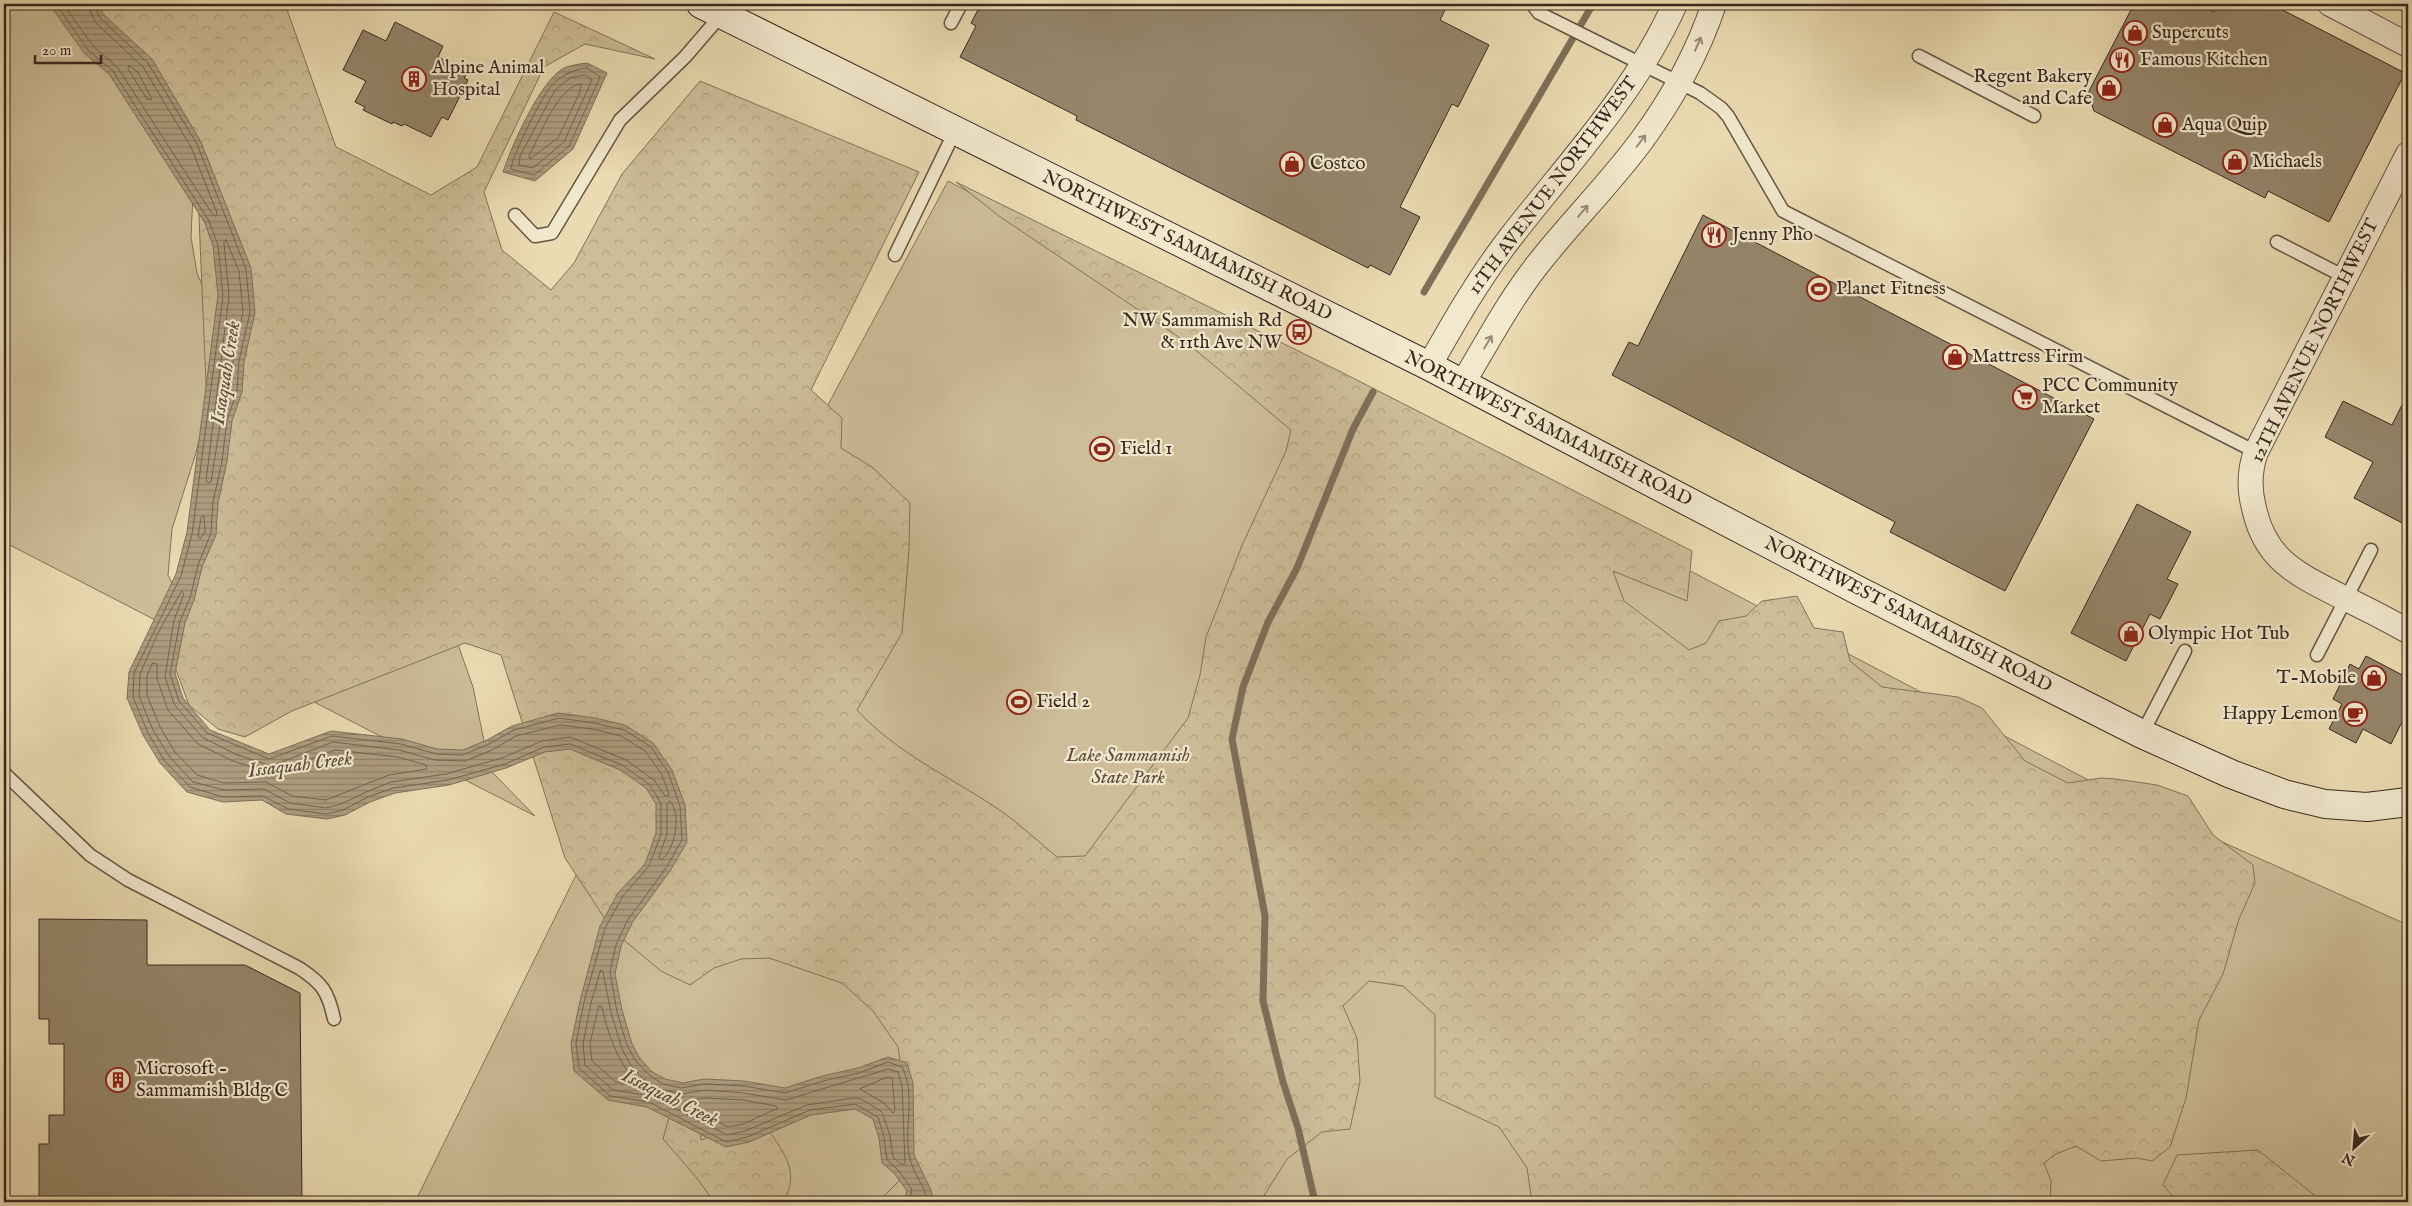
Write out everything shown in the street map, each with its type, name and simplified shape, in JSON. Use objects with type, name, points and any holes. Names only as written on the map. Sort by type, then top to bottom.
[{"type":"main road","name":"NORTHWEST SAMMAMISH ROAD","points":[[711,9],[1429,366],[1861,592],[2142,734],[2231,774],[2284,794],[2325,804],[2367,807],[2408,802]]},
{"type":"street","name":"11TH AVENUE NORTHWEST","points":[[1429,366],[1489,266],[1586,145],[1643,65],[1675,4]]},
{"type":"street","name":"11TH AVENUE NORTHWEST","points":[[1463,384],[1519,290],[1541,259],[1642,141],[1679,83],[1696,49],[1714,4]]},
{"type":"street","points":[[2330,4],[2363,13],[2408,45]]},
{"type":"street","name":"12TH AVENUE NORTHWEST","points":[[2408,154],[2256,452],[2250,470],[2250,488],[2256,517],[2268,545],[2293,571],[2408,631]]},
{"type":"lane","points":[[951,23],[961,4]]},
{"type":"lane","points":[[1536,8],[1591,39],[1679,83],[1721,108],[1783,212],[2256,452]]},
{"type":"lane","points":[[515,215],[534,236],[552,233],[620,120],[685,57],[711,9]]},
{"type":"lane","points":[[1919,56],[2034,116]]},
{"type":"lane","points":[[895,255],[955,131]]},
{"type":"lane","points":[[2277,242],[2345,277]]},
{"type":"lane","points":[[2317,655],[2371,550]]},
{"type":"lane","points":[[2142,734],[2185,651]]},
{"type":"lane","points":[[4,773],[90,855],[121,875],[299,968],[318,980],[330,999],[334,1019]]},
{"type":"green space","points":[[4,4],[90,4],[193,194],[191,237],[197,273],[215,316],[212,391],[195,456],[172,529],[168,575],[184,607],[456,639],[473,687],[490,770],[535,816],[4,542]]},
{"type":"green space","name":"Lake Sammamish State Park","points":[[81,4],[285,4],[336,147],[431,195],[477,167],[554,12],[655,59],[585,44],[544,67],[484,192],[502,250],[551,290],[574,263],[622,174],[700,81],[919,172],[811,390],[842,418],[841,448],[872,467],[910,503],[909,550],[902,633],[857,710],[873,726],[907,753],[1001,811],[1057,857],[1085,856],[1188,718],[1200,675],[1206,637],[1243,543],[1286,451],[1291,430],[1186,342],[999,216],[956,182],[1345,374],[1692,551],[1687,601],[1613,571],[1624,601],[1689,650],[1706,643],[1719,621],[1746,616],[1762,601],[1797,596],[1814,628],[1843,632],[1850,661],[1882,687],[1958,697],[1982,708],[2025,761],[2068,783],[2101,778],[2116,779],[2157,785],[2188,796],[2213,835],[2253,865],[2255,883],[2239,919],[2223,974],[2199,1020],[2186,1098],[2170,1147],[2152,1161],[2137,1158],[2101,1161],[2076,1146],[2056,1154],[2044,1163],[2051,1181],[2050,1202],[1532,1202],[1527,1168],[1499,1127],[1435,1097],[1435,1015],[1403,986],[1369,981],[1343,1006],[1357,1038],[1360,1082],[1350,1129],[1322,1132],[1287,1159],[1260,1202],[878,1202],[900,1180],[901,1068],[898,1047],[873,1011],[842,983],[769,958],[741,959],[714,968],[690,985],[661,971],[613,931],[565,858],[501,655],[465,643],[292,711],[245,737],[218,729],[189,705],[173,662],[209,454],[197,170]]},
{"type":"green space","name":"Lake Sammamish State Park","points":[[948,181],[2115,794],[2408,925],[2408,1202],[415,1202],[578,871]]},
{"type":"green space","points":[[670,1114],[699,1121],[701,1140],[726,1131],[764,1124],[783,1152],[790,1171],[791,1180],[783,1202],[714,1202],[697,1178],[663,1139]]},
{"type":"green space","points":[[2258,1150],[2323,1202],[2175,1202],[2163,1185],[2177,1155]]},
{"type":"water","name":"Issaquah Creek","points":[[49,4],[97,4],[104,15],[152,59],[201,142],[251,268],[255,313],[244,362],[242,392],[232,421],[227,461],[218,503],[216,535],[202,567],[194,600],[185,623],[175,673],[183,698],[210,730],[269,754],[331,731],[402,739],[437,749],[463,750],[487,740],[512,726],[558,713],[595,718],[625,725],[653,743],[672,770],[685,805],[687,842],[670,871],[632,923],[621,946],[615,974],[622,1010],[632,1044],[639,1057],[651,1071],[665,1079],[683,1083],[704,1079],[744,1081],[785,1088],[822,1076],[858,1068],[888,1057],[907,1063],[913,1083],[914,1155],[931,1190],[933,1202],[904,1202],[907,1191],[894,1173],[882,1163],[879,1138],[873,1119],[855,1109],[811,1115],[749,1142],[726,1147],[647,1107],[608,1100],[574,1071],[571,1044],[580,1001],[600,926],[618,893],[645,864],[656,833],[656,804],[646,788],[620,770],[570,749],[545,752],[506,768],[449,785],[395,793],[370,802],[345,815],[327,819],[286,814],[262,800],[223,802],[187,792],[160,763],[143,735],[127,698],[129,672],[176,574],[187,532],[218,295],[213,246],[205,223],[109,74],[85,54]]},
{"type":"water","points":[[587,63],[607,73],[573,149],[535,181],[503,172],[528,115],[546,86],[564,68]]},
{"type":"building","name":"Costco","points":[[981,4],[1448,4],[1440,20],[1489,45],[1458,107],[1452,104],[1400,207],[1420,217],[1390,275],[1370,265],[1368,268],[1076,120],[1077,116],[960,57],[976,26],[971,23]]},
{"type":"building","points":[[2134,4],[2198,4],[2214,12],[2218,4],[2271,4],[2405,73],[2329,222],[2268,191],[2265,198],[2094,111],[2088,93]]},
{"type":"building","name":"Alpine Animal Hospital","points":[[395,22],[443,46],[438,57],[468,72],[464,78],[468,80],[448,120],[442,117],[431,137],[404,124],[402,126],[393,122],[392,124],[363,110],[365,107],[355,102],[366,81],[343,70],[363,30],[386,41]]},
{"type":"building","points":[[1703,215],[2094,419],[2005,591],[1890,532],[1895,522],[1612,375],[1629,342],[1638,346]]},
{"type":"building","points":[[2408,393],[2408,526],[2354,498],[2373,462],[2325,437],[2343,401],[2392,425]]},
{"type":"building","points":[[2137,504],[2191,532],[2167,579],[2178,584],[2160,619],[2150,614],[2126,661],[2071,633]]},
{"type":"building","points":[[2366,656],[2408,678],[2408,710],[2391,744],[2363,729],[2356,743],[2329,729],[2342,704],[2333,699],[2350,664],[2359,669]]},
{"type":"building","points":[[39,919],[147,920],[147,965],[245,965],[300,993],[302,1202],[39,1202],[39,1144],[49,1144],[49,1115],[64,1115],[64,1044],[49,1044],[49,1019],[39,1019]]},
{"type":"waterway","points":[[1424,292],[1593,4]]},
{"type":"waterway","points":[[1315,1202],[1298,1128],[1283,1082],[1263,1001],[1265,916],[1232,739],[1243,687],[1268,622],[1297,568],[1353,429],[1373,392]]},
{"type":"place","name":"Supercuts","points":[[2135,33]]},
{"type":"place","name":"Famous Kitchen","points":[[2122,60]]},
{"type":"place","name":"Alpine Animal Hospital","points":[[414,79]]},
{"type":"place","name":"Regent Bakery and Cafe","points":[[2109,88]]},
{"type":"place","name":"Aqua Quip","points":[[2165,125]]},
{"type":"place","name":"Michaels","points":[[2235,162]]},
{"type":"place","name":"Costco","points":[[1292,164]]},
{"type":"place","name":"Jenny Pho","points":[[1714,235]]},
{"type":"place","name":"Planet Fitness","points":[[1819,289]]},
{"type":"place","name":"NW Sammamish Rd & 11th Ave NW","points":[[1299,332]]},
{"type":"place","name":"Mattress Firm","points":[[1955,357]]},
{"type":"place","name":"PCC Community Market","points":[[2025,397]]},
{"type":"place","name":"Field 1","points":[[1102,449]]},
{"type":"place","name":"Olympic Hot Tub","points":[[2131,634]]},
{"type":"place","name":"T-Mobile","points":[[2374,678]]},
{"type":"place","name":"Field 2","points":[[1019,702]]},
{"type":"place","name":"Happy Lemon","points":[[2355,714]]},
{"type":"place","name":"Microsoft - Sammamish Bldg C","points":[[118,1080]]}]
